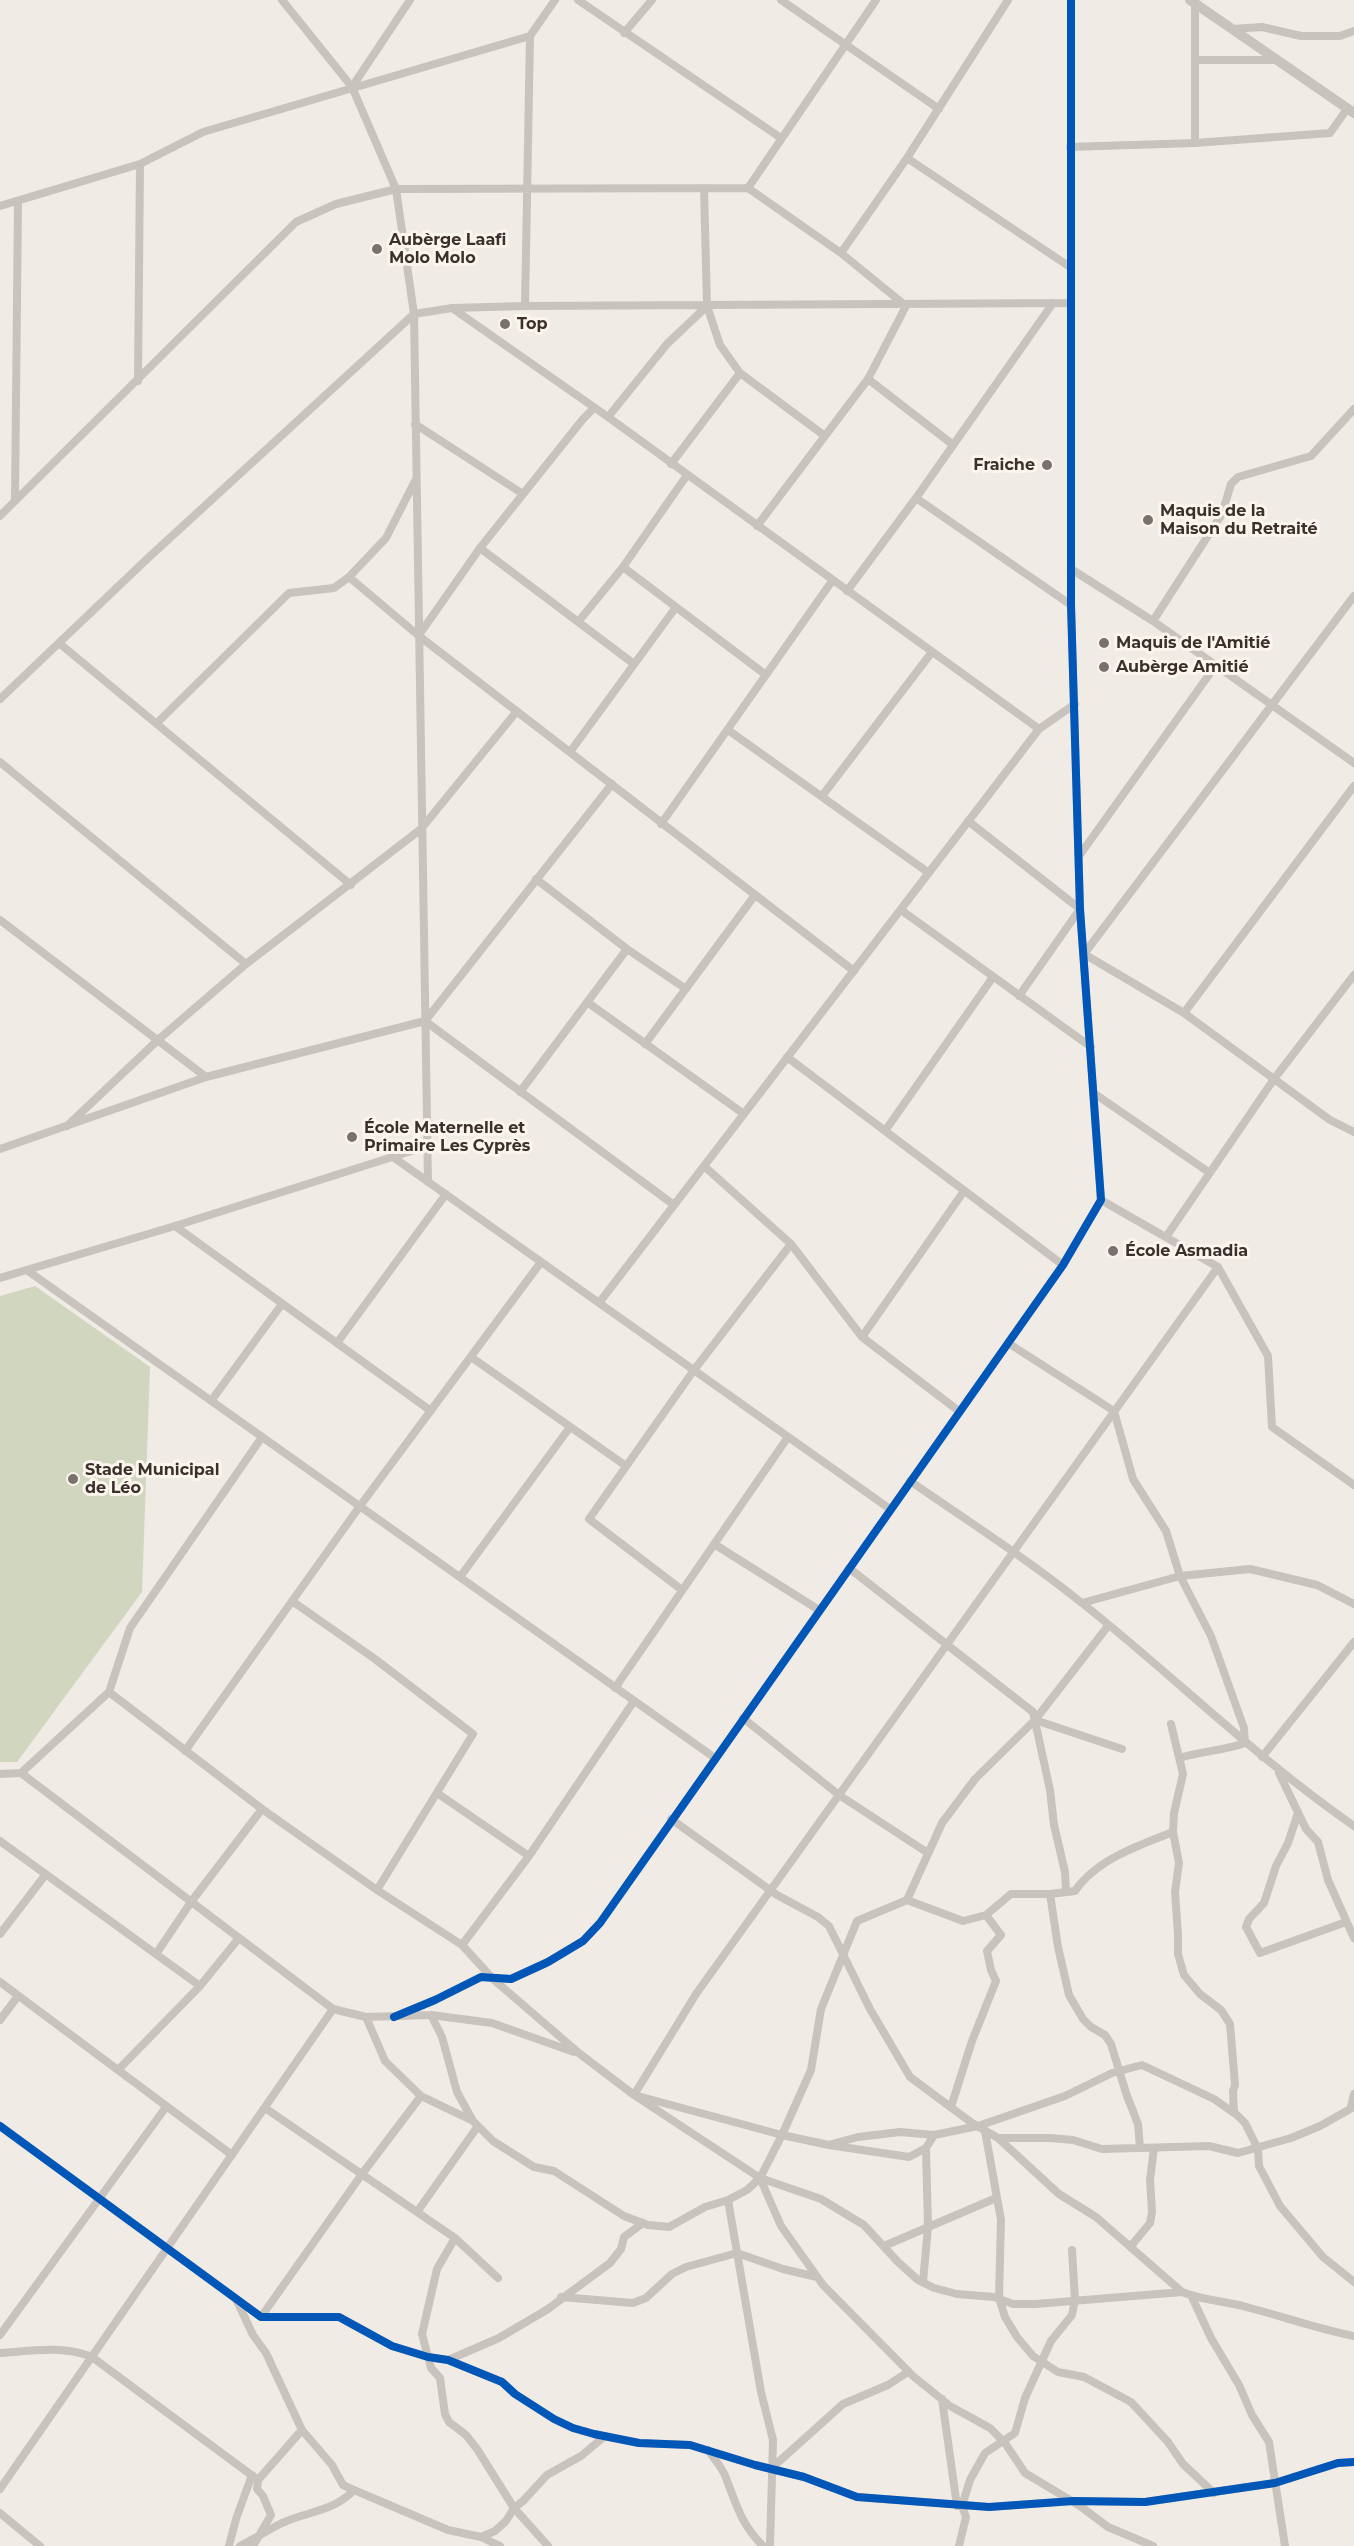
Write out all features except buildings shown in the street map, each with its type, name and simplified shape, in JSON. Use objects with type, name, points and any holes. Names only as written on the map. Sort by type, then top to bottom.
[{"type":"street","points":[[282,0],[352,87],[396,189],[414,314],[428,1182]]},
{"type":"street","points":[[352,87],[410,0]]},
{"type":"street","points":[[525,306],[530,36],[555,0]]},
{"type":"street","points":[[578,0],[781,138]]},
{"type":"street","points":[[624,33],[652,0]]},
{"type":"street","points":[[781,0],[939,109]]},
{"type":"street","points":[[748,188],[876,0]]},
{"type":"street","points":[[841,253],[907,158],[1008,0]]},
{"type":"street","points":[[394,2017],[481,1977],[511,1979],[548,1962],[583,1941],[600,1923],[1063,1265],[1101,1200],[1080,909],[1071,605],[1071,0]]},
{"type":"street","points":[[1070,147],[1195,143],[1330,133],[1351,111],[1193,2]]},
{"type":"street","points":[[1193,2],[1195,143]]},
{"type":"street","points":[[1233,29],[1262,27],[1301,36],[1340,36],[1354,31]]},
{"type":"street","points":[[0,206],[140,164],[203,132],[530,36]]},
{"type":"street","points":[[1195,60],[1278,60]]},
{"type":"street","points":[[907,158],[1070,267]]},
{"type":"street","points":[[138,381],[140,164]]},
{"type":"street","points":[[704,188],[707,306],[720,345],[740,373],[825,436]]},
{"type":"street","points":[[0,516],[296,222],[336,204],[396,189],[748,188],[841,253],[906,306]]},
{"type":"street","points":[[15,501],[18,202]]},
{"type":"street","points":[[847,591],[916,498],[1053,303]]},
{"type":"street","points":[[0,699],[414,314],[452,308],[525,306],[906,306],[1070,303]]},
{"type":"street","points":[[608,417],[667,344],[707,306]]},
{"type":"street","points":[[757,526],[868,379],[906,306]]},
{"type":"street","points":[[452,308],[608,417],[1039,729]]},
{"type":"street","points":[[671,464],[740,373]]},
{"type":"street","points":[[868,379],[952,444]]},
{"type":"street","points":[[419,636],[480,548],[594,408]]},
{"type":"street","points":[[1153,621],[1222,514],[1231,484],[1238,477],[1311,456],[1354,409]]},
{"type":"street","points":[[415,424],[523,494]]},
{"type":"street","points":[[578,622],[623,567],[687,475]]},
{"type":"street","points":[[157,723],[290,593],[334,588],[349,577],[386,538],[416,479]]},
{"type":"street","points":[[916,498],[1071,605]]},
{"type":"street","points":[[480,548],[634,664]]},
{"type":"street","points":[[623,567],[766,675]]},
{"type":"street","points":[[1071,569],[1153,621],[1354,763]]},
{"type":"street","points":[[349,577],[419,636],[612,784],[661,825],[854,971]]},
{"type":"street","points":[[661,825],[832,580]]},
{"type":"street","points":[[1084,954],[1354,596]]},
{"type":"street","points":[[570,752],[676,607]]},
{"type":"street","points":[[59,643],[351,885]]},
{"type":"street","points":[[822,796],[932,652]]},
{"type":"street","points":[[1079,856],[1216,665]]},
{"type":"street","points":[[599,1303],[1039,729],[1075,704]]},
{"type":"street","points":[[64,1128],[159,1039],[246,964],[422,830],[516,711]]},
{"type":"street","points":[[728,729],[928,873]]},
{"type":"street","points":[[0,762],[246,964]]},
{"type":"street","points":[[0,1149],[206,1077],[425,1021],[612,784]]},
{"type":"street","points":[[1184,1013],[1354,786]]},
{"type":"street","points":[[968,821],[1080,909]]},
{"type":"street","points":[[536,879],[627,949],[686,989]]},
{"type":"street","points":[[645,1044],[755,895]]},
{"type":"street","points":[[901,909],[1091,1047]]},
{"type":"street","points":[[1018,996],[1080,909]]},
{"type":"street","points":[[0,921],[159,1039],[206,1077]]},
{"type":"street","points":[[520,1092],[627,949]]},
{"type":"street","points":[[1084,954],[1184,1013],[1330,1120],[1354,1132]]},
{"type":"street","points":[[1166,1237],[1274,1079],[1354,975]]},
{"type":"street","points":[[885,1131],[993,977]]},
{"type":"street","points":[[587,1002],[744,1114]]},
{"type":"street","points":[[425,1021],[674,1205]]},
{"type":"street","points":[[787,1057],[1063,1265]]},
{"type":"street","points":[[1095,1095],[1210,1173]]},
{"type":"street","points":[[0,1278],[175,1226],[427,1146]]},
{"type":"street","points":[[393,1157],[890,1509]]},
{"type":"street","points":[[704,1166],[791,1244],[861,1337],[960,1412]]},
{"type":"street","points":[[861,1337],[964,1191]]},
{"type":"street","points":[[337,1343],[446,1194]]},
{"type":"street","points":[[1101,1200],[1218,1267],[1268,1356],[1272,1427],[1354,1485]]},
{"type":"street","points":[[175,1226],[431,1411]]},
{"type":"street","points":[[682,1590],[588,1519],[694,1370],[791,1244]]},
{"type":"street","points":[[185,1751],[360,1506],[541,1262]]},
{"type":"street","points":[[634,2095],[696,1994],[1218,1267]]},
{"type":"street","points":[[28,1270],[715,1758]]},
{"type":"street","points":[[211,1401],[282,1304]]},
{"type":"street","points":[[1008,1343],[1114,1411],[1133,1479],[1166,1531],[1180,1576],[1211,1636],[1244,1728],[1245,1743]]},
{"type":"street","points":[[471,1357],[626,1466]]},
{"type":"street","points":[[460,1577],[570,1427]]},
{"type":"street","points":[[0,1774],[21,1773],[109,1692],[130,1628],[262,1437]]},
{"type":"street","points":[[615,1688],[788,1437]]},
{"type":"street","points":[[910,1481],[1013,1551],[1082,1603],[1277,1770],[1354,1826]]},
{"type":"street","points":[[714,1544],[819,1610]]},
{"type":"street","points":[[849,1568],[1033,1712],[1050,1790],[1054,1825],[1065,1872],[1066,1892]]},
{"type":"street","points":[[1082,1603],[1180,1576],[1250,1569],[1317,1585],[1354,1604]]},
{"type":"street","points":[[292,1601],[375,1659],[473,1734],[377,1890]]},
{"type":"street","points":[[366,2017],[385,2061],[421,2096],[476,2124],[494,2140],[534,2167],[554,2171],[624,2216],[643,2223],[669,2227],[705,2207],[728,2200],[747,2190],[760,2178],[783,2135],[811,2070],[821,2009],[857,1921],[907,1900],[942,1823],[975,1779],[1035,1720],[1108,1626]]},
{"type":"street","points":[[1262,1757],[1354,1642]]},
{"type":"street","points":[[109,1692],[262,1809],[377,1890],[462,1945],[493,1979],[580,2054],[634,2095],[760,2178],[821,2199],[864,2225],[918,2280],[934,2288],[957,2294],[999,2298],[1013,2304],[1186,2294],[1251,2308],[1294,2322],[1354,2336]]},
{"type":"street","points":[[462,1945],[529,1856],[634,1701]]},
{"type":"street","points":[[743,1718],[839,1795],[928,1853]]},
{"type":"street","points":[[1035,1720],[1122,1749]]},
{"type":"street","points":[[1171,1724],[1183,1774],[1174,1813],[1173,1832],[1179,1863],[1175,1892],[1179,1935],[1178,1954],[1184,1975],[1200,1994],[1221,2010],[1230,2024],[1235,2075],[1234,2112]]},
{"type":"street","points":[[1180,1758],[1195,1753],[1227,1750],[1245,1743]]},
{"type":"street","points":[[1277,1770],[1306,1829],[1318,1842],[1328,1880],[1354,1938]]},
{"type":"street","points":[[21,1773],[333,2009],[366,2017],[431,2015],[492,2023],[580,2054]]},
{"type":"street","points":[[437,1793],[529,1856]]},
{"type":"street","points":[[156,1954],[191,1902],[262,1809]]},
{"type":"street","points":[[1298,1813],[1263,1903],[1246,1926],[1250,1936],[1260,1953],[1346,1922]]},
{"type":"street","points":[[671,1819],[771,1889],[829,1926],[870,2009],[910,2078],[998,2138],[1059,2194],[1096,2217],[1186,2294],[1269,2442],[1285,2546]]},
{"type":"street","points":[[907,1900],[963,1921],[986,1915],[1011,1894],[1050,1894],[1075,1891],[1084,1877],[1112,1860],[1142,1844],[1173,1832]]},
{"type":"street","points":[[0,1841],[200,1986]]},
{"type":"street","points":[[0,1934],[46,1874]]},
{"type":"street","points":[[1050,1894],[1058,1947],[1069,1995],[1083,2019],[1091,2027],[1105,2034],[1138,2124],[1140,2148]]},
{"type":"street","points":[[951,2107],[972,2041],[996,1980],[990,1970],[987,1952],[1001,1935],[986,1915]]},
{"type":"street","points":[[117,2070],[200,1986],[239,1938]]},
{"type":"street","points":[[0,1982],[232,2155]]},
{"type":"street","points":[[0,2020],[18,1996]]},
{"type":"street","points":[[0,2489],[333,2009]]},
{"type":"street","points":[[431,2015],[442,2037],[457,2092],[476,2124]]},
{"type":"street","points":[[829,2145],[858,2137],[900,2132],[934,2135],[981,2128],[1065,2096],[1120,2070],[1142,2065],[1157,2070],[1214,2099],[1234,2112],[1245,2123],[1258,2149],[1259,2166],[1280,2206],[1323,2257],[1354,2282]]},
{"type":"street","points":[[998,2138],[1073,2140],[1102,2149],[1209,2146],[1238,2153],[1258,2149],[1320,2126],[1352,2107],[1354,2094]]},
{"type":"street","points":[[634,2095],[783,2135],[829,2145],[909,2157],[926,2148],[934,2135]]},
{"type":"street","points":[[261,2317],[362,2174],[421,2096]]},
{"type":"street","points":[[0,2335],[166,2106]]},
{"type":"street","points":[[265,2108],[455,2238],[498,2278]]},
{"type":"street","points":[[417,2212],[476,2124]]},
{"type":"street","points":[[0,2126],[261,2317],[339,2317],[392,2346],[448,2360],[502,2382],[515,2394],[554,2419],[573,2428],[604,2436],[639,2443],[690,2445],[804,2477],[857,2497],[959,2506],[989,2507],[1072,2501],[1126,2504],[1275,2483],[1338,2463],[1354,2462]]},
{"type":"street","points":[[981,2128],[1001,2220],[999,2298],[1005,2317],[1017,2337],[1034,2356],[1058,2372],[1084,2377],[1131,2402],[1168,2442],[1183,2464],[1214,2493]]},
{"type":"street","points":[[923,2282],[924,2247],[928,2227],[926,2148]]},
{"type":"street","points":[[1131,2246],[1150,2223],[1152,2212],[1150,2180],[1154,2148]]},
{"type":"street","points":[[760,2178],[781,2226],[817,2278],[908,2372],[942,2400],[990,2428],[1002,2440],[1025,2473],[1072,2501],[1108,2527],[1153,2546]]},
{"type":"street","points":[[884,2246],[996,2198]]},
{"type":"street","points":[[728,2200],[761,2392],[773,2440],[771,2546]]},
{"type":"street","points":[[448,2360],[499,2338],[548,2309],[561,2297],[610,2263],[621,2249],[624,2237],[643,2223]]},
{"type":"street","points":[[455,2238],[437,2269],[422,2334],[431,2368],[440,2378],[445,2414],[449,2422],[477,2449],[514,2508],[548,2546]]},
{"type":"street","points":[[959,2506],[985,2453],[1015,2433],[1025,2398],[1051,2341],[1072,2315],[1075,2300],[1072,2250]]},
{"type":"street","points":[[561,2297],[633,2303],[646,2298],[672,2274],[686,2267],[737,2253],[817,2278]]},
{"type":"street","points":[[235,2298],[253,2335],[266,2353],[302,2430],[332,2465],[343,2485],[448,2530],[481,2537],[500,2546]]},
{"type":"street","points":[[0,2353],[62,2349],[92,2356],[255,2478],[256,2489],[271,2515],[253,2546]]},
{"type":"street","points":[[774,2468],[843,2404],[888,2385],[908,2372]]},
{"type":"street","points":[[942,2400],[959,2506],[966,2517],[959,2544],[949,2546]]},
{"type":"street","points":[[229,2546],[236,2518],[255,2478],[302,2430]]},
{"type":"street","points":[[481,2537],[500,2526],[514,2508],[547,2475],[581,2456],[604,2436]]},
{"type":"street","points":[[708,2450],[726,2476],[732,2499],[741,2517],[763,2546]]},
{"type":"street","points":[[240,2546],[309,2512],[332,2508],[354,2490]]},
{"type":"street","points":[[0,2513],[40,2546]]},
{"type":"green space","name":"Stade Municipal de Léo","points":[[35,1286],[150,1367],[142,1592],[17,1762],[0,1762],[0,1296]]},
{"type":"cycle path","points":[[394,2017],[481,1977],[511,1979],[548,1962],[583,1941],[600,1923],[1063,1265],[1101,1200],[1080,909],[1071,605],[1071,0]]},
{"type":"cycle path","points":[[0,2126],[261,2317],[339,2317],[392,2346],[428,2357],[448,2360],[502,2382],[515,2394],[554,2419],[594,2434],[639,2443],[690,2445],[804,2477],[857,2497],[989,2507],[1073,2501],[1145,2502],[1275,2483],[1338,2463],[1354,2462]]},
{"type":"place","name":"Aubèrge Laafi Molo Molo","points":[[377,249]]},
{"type":"place","name":"Top","points":[[505,324]]},
{"type":"place","name":"Fraiche","points":[[1047,465]]},
{"type":"place","name":"Maquis de la Maison du Retraité","points":[[1148,520]]},
{"type":"place","name":"Maquis de l'Amitié","points":[[1104,643]]},
{"type":"place","name":"Aubèrge Amitié","points":[[1104,667]]},
{"type":"place","name":"École Maternelle et Primaire Les Cyprès","points":[[352,1137]]},
{"type":"place","name":"École Asmadia","points":[[1113,1251]]},
{"type":"place","name":"Stade Municipal de Léo","points":[[73,1479]]}]
